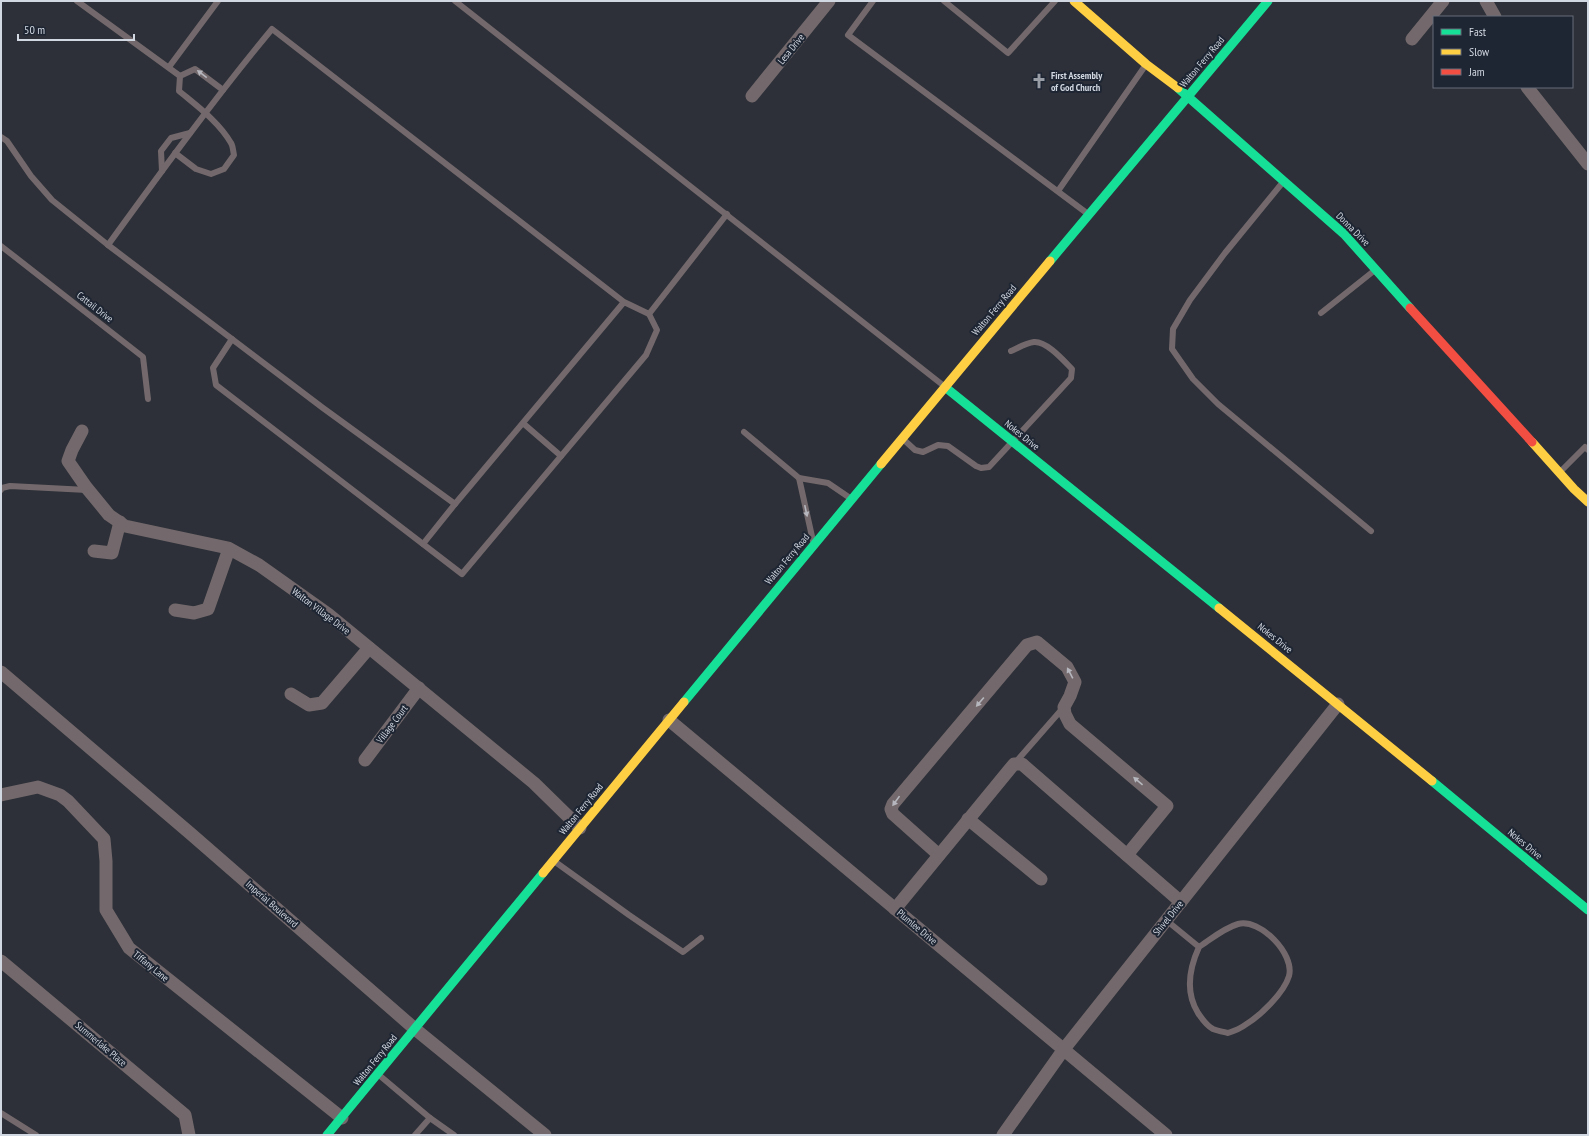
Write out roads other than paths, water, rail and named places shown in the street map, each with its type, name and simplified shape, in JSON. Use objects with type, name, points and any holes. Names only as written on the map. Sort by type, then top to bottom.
[{"type":"street","name":"Lesa Drive","points":[[752,96],[829,1]]},
{"type":"street","name":"Donna Drive","points":[[1074,1],[1146,64],[1188,96],[1344,234],[1559,472],[1588,502]]},
{"type":"street","name":"Walton Ferry Road","points":[[328,1135],[902,438],[1268,1]]},
{"type":"street","points":[[1412,39],[1443,1]]},
{"type":"street","points":[[1486,1],[1494,16]]},
{"type":"street","points":[[1528,88],[1588,164]]},
{"type":"street","name":"Nokes Drive","points":[[945,387],[1338,704],[1588,910]]},
{"type":"street","name":"Walton Village Drive","points":[[82,431],[68,461],[88,490],[109,515],[125,526],[229,549],[259,565],[328,614],[419,688],[534,783],[580,828]]},
{"type":"street","points":[[94,551],[112,553],[120,522]]},
{"type":"street","points":[[175,610],[194,612],[208,609],[229,549]]},
{"type":"street","points":[[939,855],[893,814],[891,809],[893,804],[1027,645],[1037,642],[1066,667],[1074,682],[1070,696],[1064,707],[1070,724],[1167,806],[1127,856]]},
{"type":"street","points":[[291,694],[309,705],[322,703],[369,648]]},
{"type":"street","name":"Imperial Boulevard","points":[[1,672],[197,839],[414,1029],[545,1135]]},
{"type":"street","name":"Village Court","points":[[365,760],[419,688]]},
{"type":"street","name":"Shivel Drive","points":[[1003,1135],[1064,1049],[1338,704]]},
{"type":"street","name":"Plumlee Drive","points":[[669,720],[1166,1135]]},
{"type":"street","points":[[895,908],[1014,764],[1022,764],[1181,902]]},
{"type":"street","name":"Tiffany Lane","points":[[1,795],[38,787],[60,795],[68,801],[104,839],[106,861],[106,910],[129,948],[342,1118]]},
{"type":"street","points":[[968,819],[1041,879]]},
{"type":"street","name":"Summerlake Place","points":[[1,961],[185,1115],[189,1135]]},
{"type":"lane","points":[[77,1],[180,76]]},
{"type":"lane","points":[[168,67],[218,1]]},
{"type":"lane","points":[[454,1],[727,214],[945,387]]},
{"type":"lane","points":[[873,1],[848,35],[1089,214]]},
{"type":"lane","points":[[944,1],[1008,53],[1055,1]]},
{"type":"lane","points":[[108,245],[205,113],[272,29],[624,302],[649,314],[657,330],[646,355],[462,574],[216,385],[213,368],[232,339]]},
{"type":"lane","points":[[1058,191],[1146,64]]},
{"type":"lane","points":[[180,76],[195,69],[223,90]]},
{"type":"lane","points":[[175,153],[196,169],[211,174],[224,169],[234,155],[232,144],[205,113],[179,91],[180,76]]},
{"type":"lane","points":[[162,171],[161,151],[167,142],[171,138],[190,133]]},
{"type":"lane","points":[[1,137],[7,141],[31,176],[52,200],[108,245],[323,408],[455,504]]},
{"type":"lane","points":[[1284,180],[1225,253],[1190,300],[1173,329],[1172,349],[1193,379],[1218,404],[1371,531]]},
{"type":"lane","points":[[649,314],[727,214]]},
{"type":"lane","name":"Cattail Drive","points":[[1,246],[143,357],[148,399]]},
{"type":"lane","points":[[1321,313],[1376,269]]},
{"type":"lane","points":[[423,544],[624,302]]},
{"type":"lane","points":[[902,438],[915,450],[923,452],[938,445],[948,446],[976,466],[989,468],[1070,378],[1072,369],[1060,356],[1042,343],[1035,342],[1011,351]]},
{"type":"lane","points":[[524,424],[561,456]]},
{"type":"lane","points":[[744,432],[799,478],[828,483],[852,499]]},
{"type":"lane","points":[[1559,472],[1585,447],[1588,450]]},
{"type":"lane","points":[[799,478],[814,545]]},
{"type":"lane","points":[[1,490],[2,488],[10,486],[88,490]]},
{"type":"lane","points":[[1014,764],[1064,707]]},
{"type":"lane","points":[[553,860],[683,952],[701,938]]},
{"type":"lane","points":[[1166,920],[1199,947]]},
{"type":"lane","points":[[1239,924],[1253,925],[1267,932],[1280,945],[1288,958],[1289,975],[1279,994],[1245,1026],[1228,1033],[1212,1028],[1203,1021],[1192,1004],[1189,984],[1193,962],[1199,947],[1222,932],[1239,924]]},
{"type":"lane","points":[[378,1074],[430,1118],[454,1135]]},
{"type":"lane","points":[[1,1113],[36,1135]]},
{"type":"lane","points":[[415,1135],[430,1118]]},
{"type":"place","name":"First Assembly of God Church","points":[[1039,81]]}]
